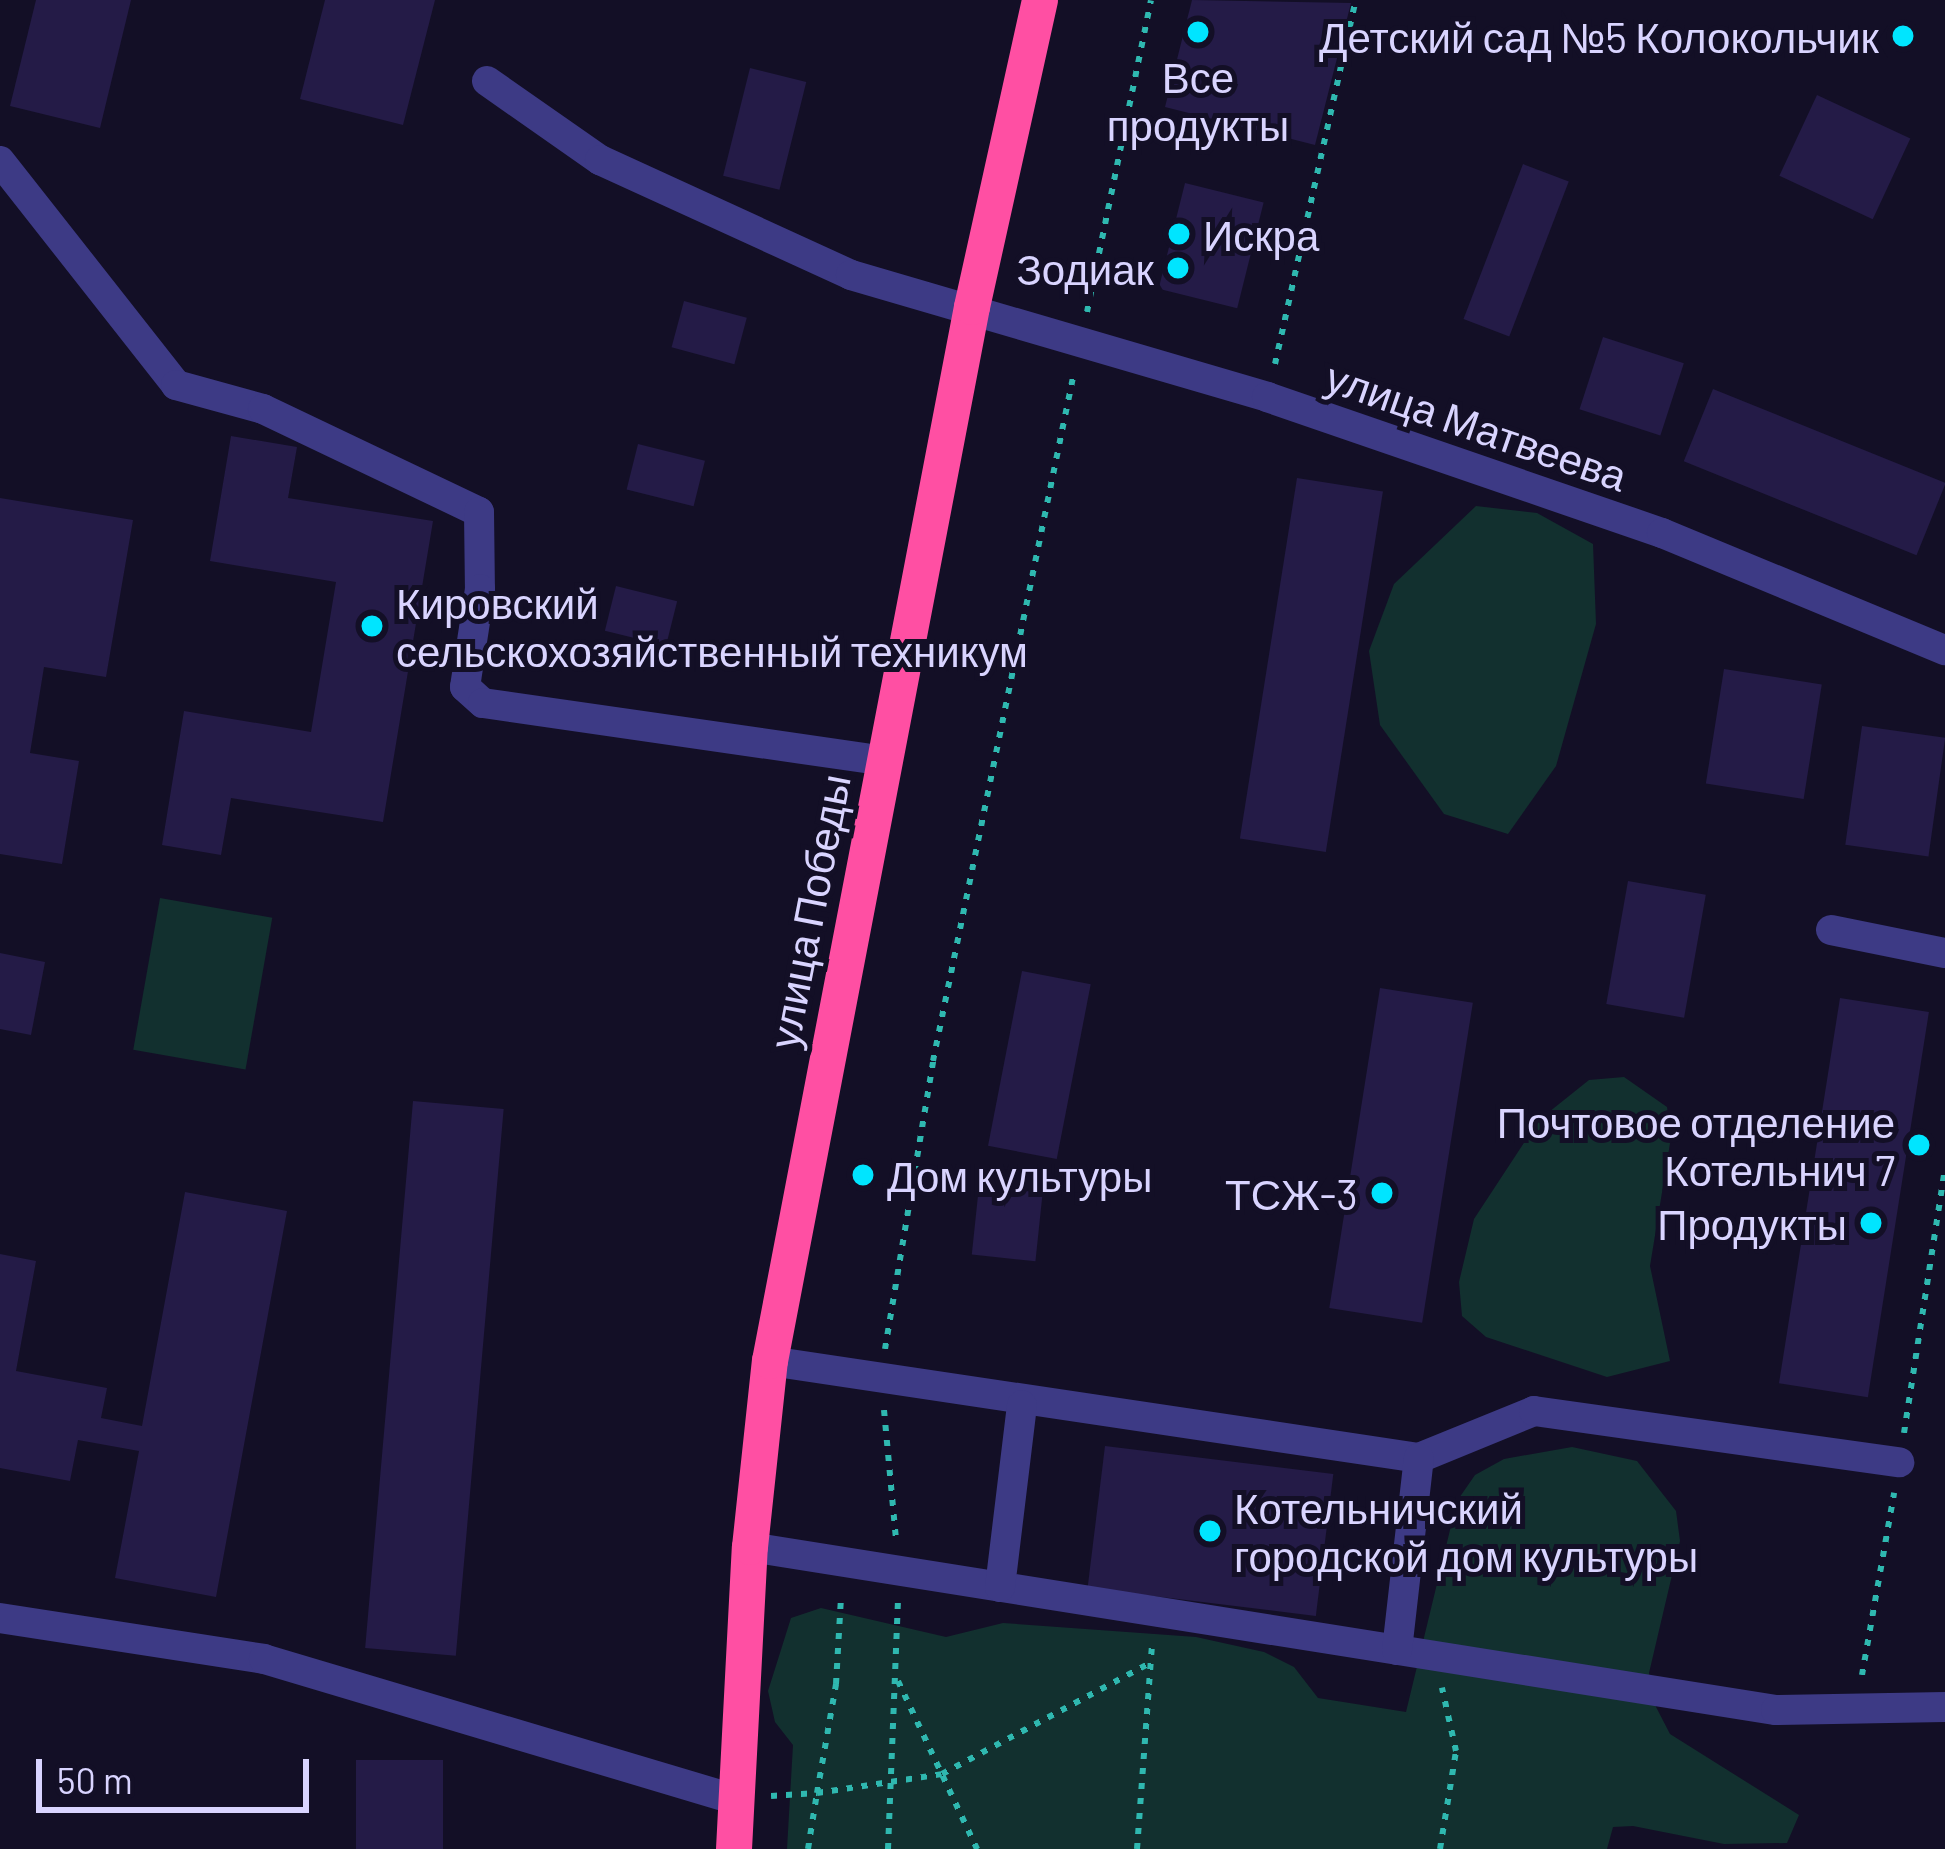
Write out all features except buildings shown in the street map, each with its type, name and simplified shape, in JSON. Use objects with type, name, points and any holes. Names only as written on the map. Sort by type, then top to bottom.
[{"type":"highway","name":"улица Победы","points":[[734,1849],[750,1546],[770,1361],[972,307],[1040,0]]},
{"type":"street","name":"улица Матвеева","points":[[487,81],[600,160],[764,241],[850,275],[1268,397],[1662,533],[1945,650]]},
{"type":"street","points":[[0,161],[176,385],[263,409],[479,512],[480,589],[465,687],[483,703],[884,761]]},
{"type":"street","points":[[1832,930],[1945,953]]},
{"type":"street","points":[[770,1361],[1022,1405],[1419,1458],[1534,1411],[1900,1462]]},
{"type":"street","points":[[1000,1587],[1022,1405]]},
{"type":"street","points":[[1396,1650],[1419,1458]]},
{"type":"street","points":[[750,1546],[1776,1710],[1945,1707]]},
{"type":"street","points":[[0,1618],[264,1659],[735,1799]]},
{"type":"path","points":[[888,1849],[899,1571],[881,1378],[933,1061],[1151,0]]},
{"type":"path","points":[[1268,397],[1356,0]]},
{"type":"path","points":[[808,1849],[836,1684],[842,1562]]},
{"type":"path","points":[[1137,1849],[1154,1611]]},
{"type":"path","points":[[1435,1656],[1456,1751],[1440,1849]]},
{"type":"path","points":[[735,1799],[817,1793],[892,1776],[942,1774],[1150,1663]]},
{"type":"path","points":[[896,1678],[977,1849]]},
{"type":"green space","points":[[1476,506],[1537,513],[1593,544],[1596,624],[1556,766],[1508,834],[1444,814],[1380,725],[1369,651],[1394,584]]},
{"type":"green space","points":[[160,898],[272,918],[246,1069],[133,1050]]},
{"type":"green space","points":[[1624,1077],[1667,1107],[1671,1137],[1650,1266],[1670,1361],[1607,1377],[1486,1337],[1462,1316],[1459,1282],[1474,1219],[1539,1120],[1589,1080]]},
{"type":"green space","points":[[1572,1447],[1637,1461],[1676,1511],[1680,1541],[1649,1673],[1655,1705],[1670,1734],[1799,1815],[1787,1843],[1724,1844],[1633,1826],[1613,1827],[1607,1849],[787,1849],[793,1745],[775,1722],[768,1691],[791,1618],[821,1608],[946,1637],[1003,1623],[1196,1637],[1264,1652],[1294,1667],[1318,1698],[1406,1712],[1457,1501],[1475,1475],[1504,1459]]},
{"type":"place","name":"Все продукты","points":[[1198,32]]},
{"type":"place","name":"Детский сад №5 Колокольчик","points":[[1903,36]]},
{"type":"place","name":"Искра","points":[[1179,234]]},
{"type":"place","name":"Зодиак","points":[[1178,268]]},
{"type":"place","name":"Кировский сельскохозяйственный техникум","points":[[372,626]]},
{"type":"place","name":"Почтовое отделение Котельнич 7","points":[[1919,1145]]},
{"type":"place","name":"Дом культуры","points":[[863,1175]]},
{"type":"place","name":"ТСЖ-3","points":[[1382,1193]]},
{"type":"place","name":"Продукты","points":[[1871,1223]]},
{"type":"place","name":"Котельничский городской дом культуры","points":[[1210,1531]]}]
